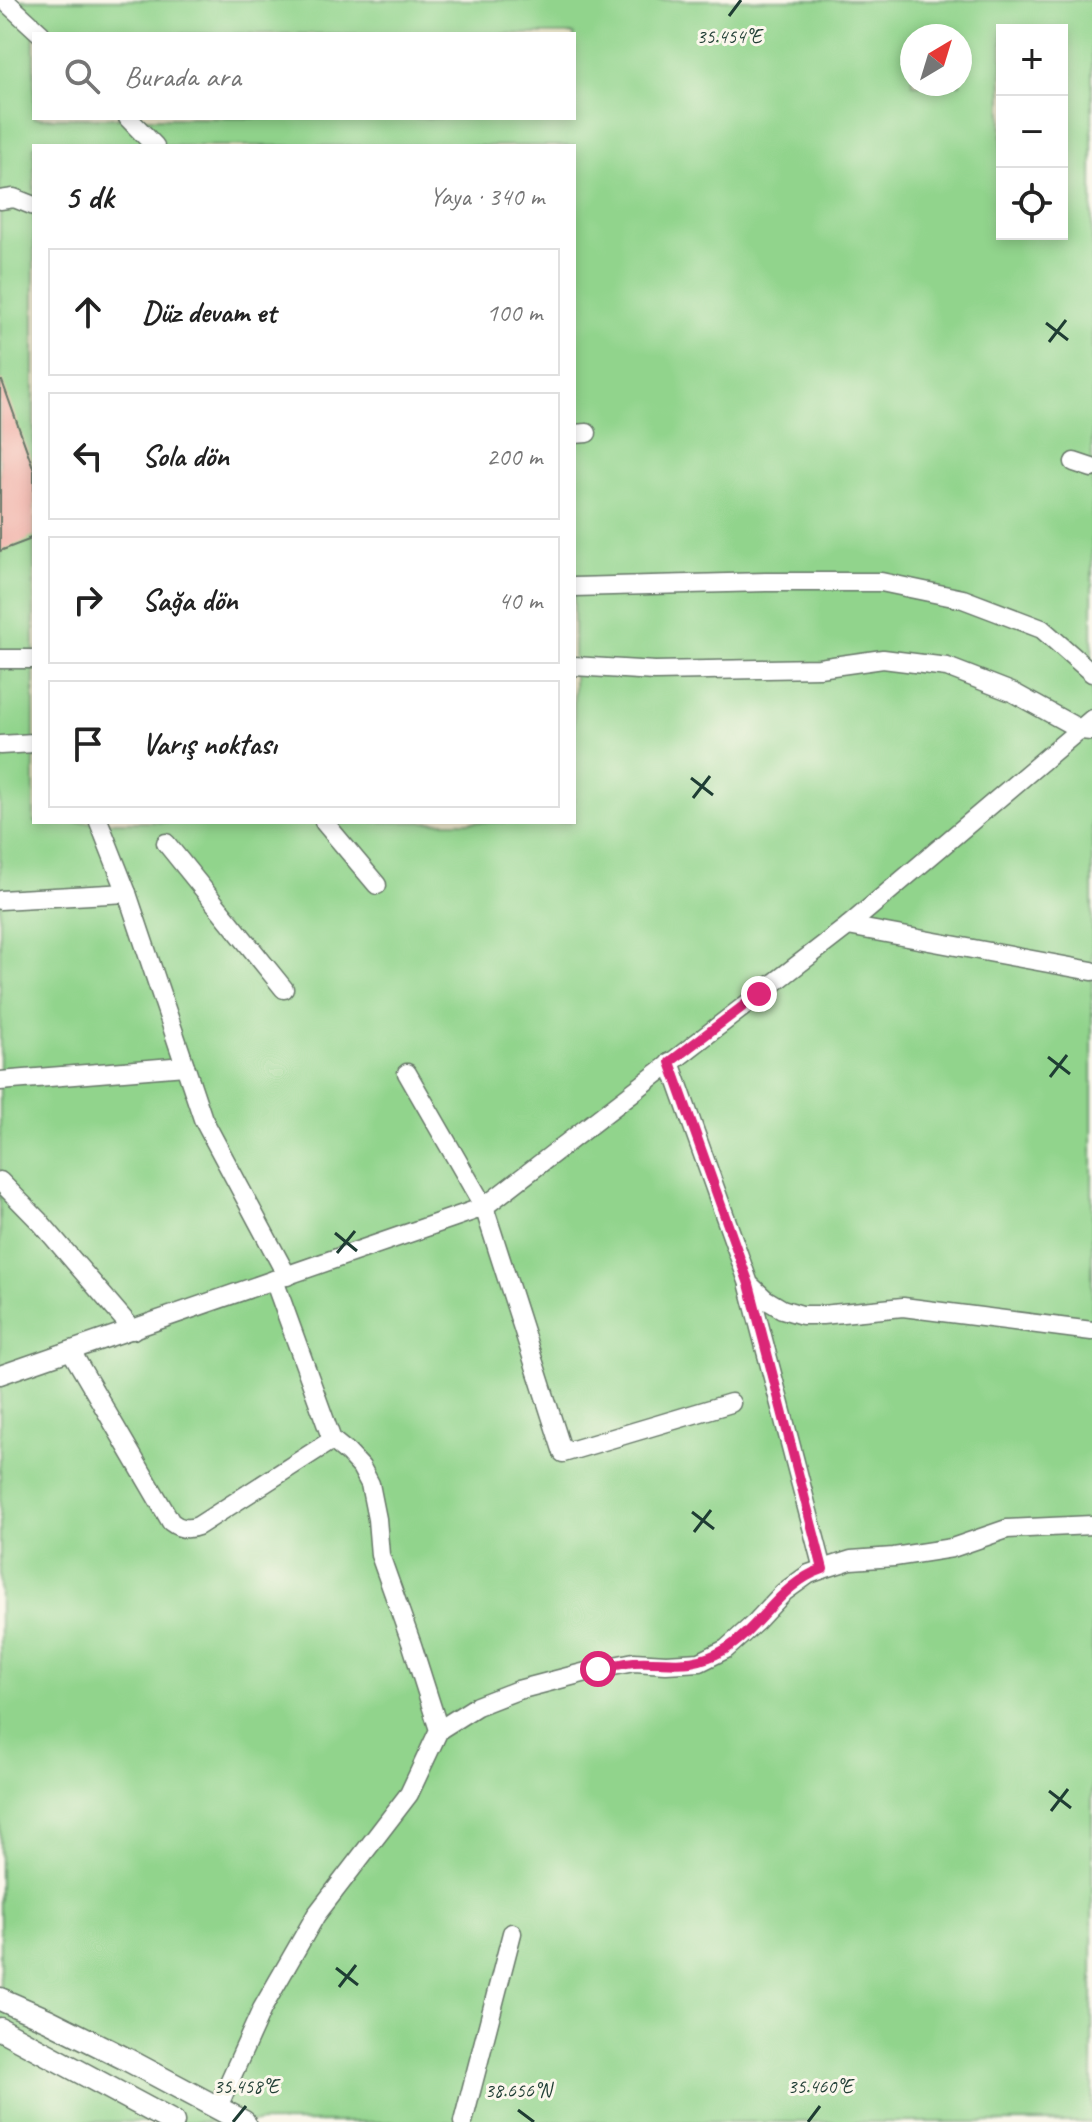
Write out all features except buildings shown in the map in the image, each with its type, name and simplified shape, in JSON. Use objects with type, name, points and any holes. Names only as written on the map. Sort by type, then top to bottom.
[{"type":"main road","points":[[0,1999],[126,2059],[244,2122]]},
{"type":"main road","points":[[0,2030],[173,2122]]},
{"type":"street","points":[[4,0],[39,32]]},
{"type":"street","points":[[130,120],[153,144]]},
{"type":"street","points":[[0,200],[14,198],[32,205]]},
{"type":"street","points":[[576,587],[881,582],[963,599],[1042,629],[1092,673]]},
{"type":"street","points":[[0,659],[32,659]]},
{"type":"street","points":[[0,1375],[484,1207],[848,926],[1088,727],[947,667],[883,659],[804,668],[655,671],[576,666]]},
{"type":"street","points":[[0,745],[32,743]]},
{"type":"street","points":[[100,824],[127,893],[203,1119],[280,1278],[332,1440],[361,1467],[370,1484],[380,1555],[439,1730]]},
{"type":"street","points":[[326,824],[377,885]]},
{"type":"street","points":[[166,843],[284,989]]},
{"type":"street","points":[[0,900],[127,893]]},
{"type":"street","points":[[848,926],[1092,971]]},
{"type":"street","points":[[670,1062],[749,1284],[823,1569]]},
{"type":"street","points":[[0,1081],[185,1066]]},
{"type":"street","points":[[407,1073],[484,1207],[563,1453],[731,1403]]},
{"type":"street","points":[[0,1181],[41,1223],[133,1330]]},
{"type":"street","points":[[749,1284],[782,1309],[802,1315],[903,1307],[1092,1331]]},
{"type":"street","points":[[71,1351],[171,1522],[177,1526],[191,1529],[198,1526],[332,1440]]},
{"type":"street","points":[[217,2109],[262,2009],[316,1915],[409,1794],[439,1730],[477,1706],[518,1690],[598,1669],[634,1662],[700,1662],[726,1649],[784,1592],[809,1574],[851,1560],[952,1548],[1007,1529],[1092,1525]]},
{"type":"street","points":[[463,2122],[512,1933]]},
{"type":"green space","points":[[0,0],[1092,0],[1092,2122],[0,2122]]},
{"type":"route","points":[[598,1669],[634,1662],[700,1662],[726,1649],[784,1592],[809,1574],[823,1569],[749,1284],[670,1062],[759,994]]}]
